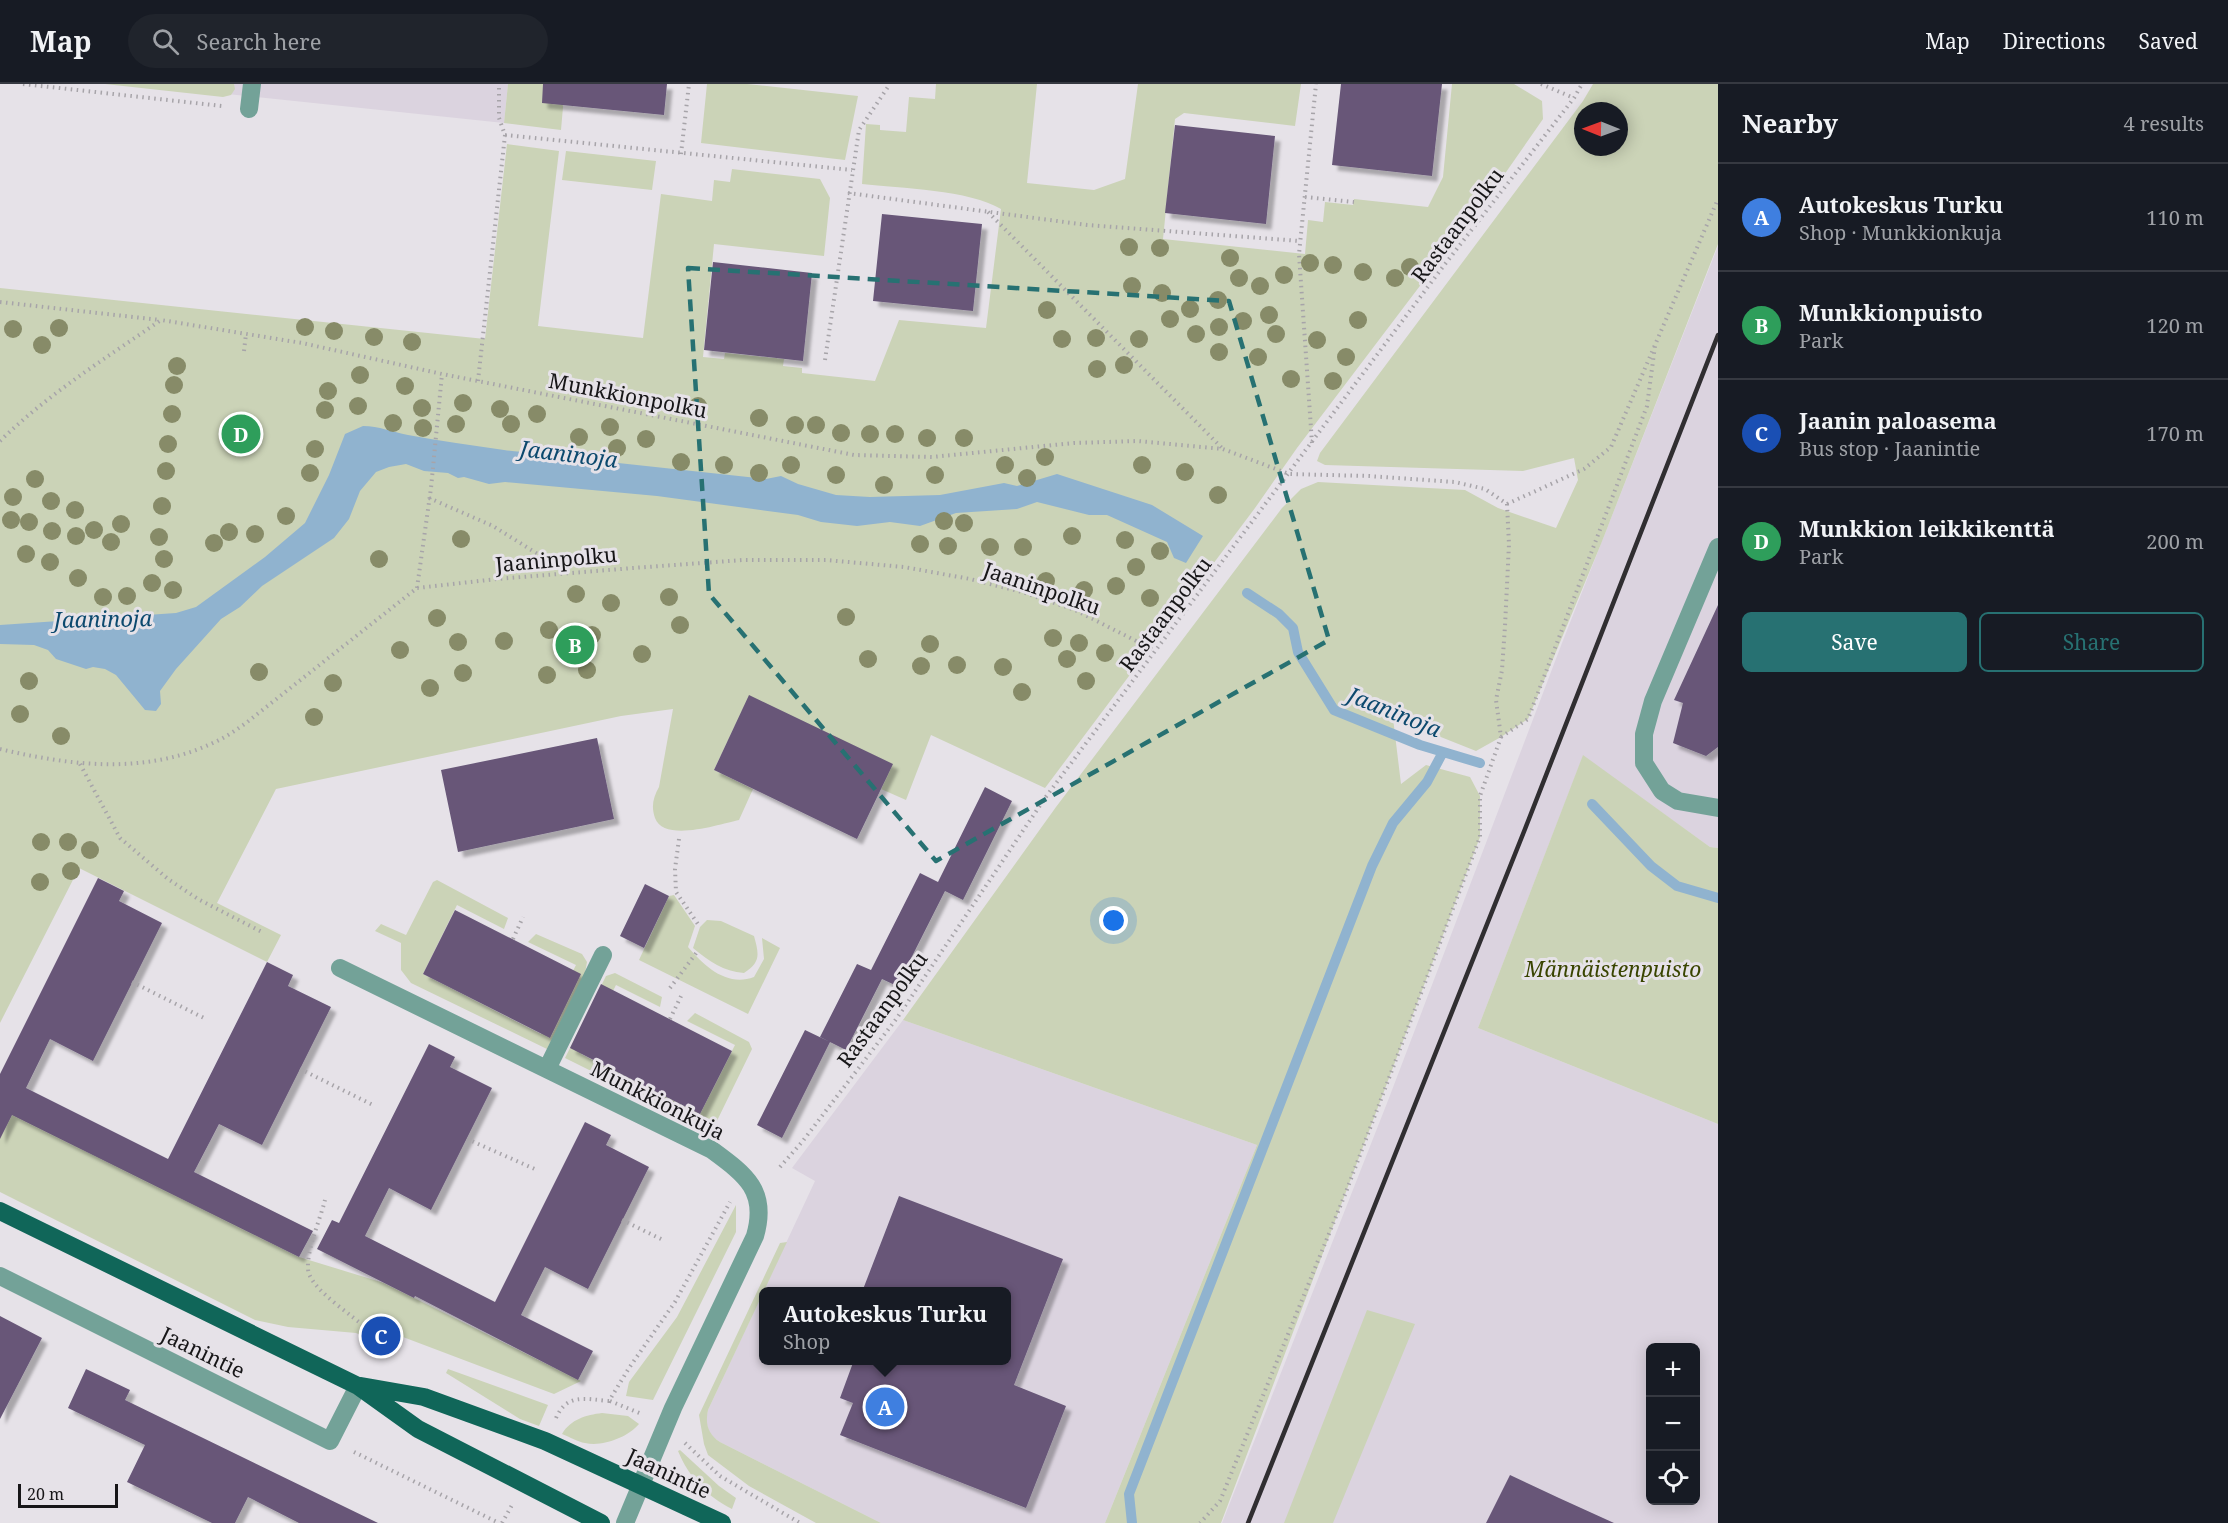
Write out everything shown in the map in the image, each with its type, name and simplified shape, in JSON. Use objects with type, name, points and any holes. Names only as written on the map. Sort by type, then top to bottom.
[{"type":"main road","name":"Jaanintie","points":[[0,1211],[358,1386],[418,1429],[601,1523]]},
{"type":"main road","name":"Jaanintie","points":[[358,1386],[424,1396],[545,1440],[722,1523]]},
{"type":"street","points":[[249,109],[252,84]]},
{"type":"street","points":[[1718,547],[1653,701],[1644,734],[1644,763],[1662,791],[1678,801],[1718,808]]},
{"type":"street","points":[[547,1069],[603,955]]},
{"type":"street","name":"Munkkionkuja","points":[[340,968],[712,1150],[751,1184],[759,1203],[760,1220],[755,1236],[673,1408],[625,1523]]},
{"type":"street","name":"Jaanintie","points":[[0,1276],[330,1441]]},
{"type":"street","points":[[330,1441],[358,1386]]},
{"type":"path","points":[[23,84],[249,109]]},
{"type":"path","points":[[478,381],[505,135],[499,118],[499,84]]},
{"type":"path","points":[[681,154],[689,84]]},
{"type":"path","points":[[825,360],[859,130],[890,84]]},
{"type":"path","points":[[1312,444],[1299,254],[1316,84]]},
{"type":"path","points":[[1541,84],[1574,98]]},
{"type":"path","name":"Rastaanpolku","points":[[780,1167],[802,1142],[897,1018],[1046,798],[1442,268],[1574,98],[1582,84]]},
{"type":"path","points":[[505,135],[852,170]]},
{"type":"path","points":[[848,193],[1087,225],[1300,241]]},
{"type":"path","points":[[1305,197],[1354,202]]},
{"type":"path","points":[[1200,1523],[1220,1501],[1346,1192],[1480,837],[1480,796],[1501,737],[1496,700],[1502,670],[1505,626],[1509,544],[1507,504],[1584,469],[1611,447],[1718,199]]},
{"type":"path","points":[[988,212],[1223,449]]},
{"type":"path","name":"Munkkionpolku","points":[[0,302],[161,320],[302,343],[441,374],[854,455],[932,457],[1074,443],[1127,441],[1223,449],[1289,474],[1369,476],[1455,482],[1485,489],[1507,504]]},
{"type":"path","points":[[0,441],[22,419],[161,320]]},
{"type":"path","points":[[244,351],[246,334]]},
{"type":"path","points":[[1501,737],[1528,719],[1647,406],[1655,346]]},
{"type":"path","points":[[0,749],[81,764],[133,765],[185,755],[217,742],[246,723],[417,588],[438,426],[441,374]]},
{"type":"path","points":[[429,498],[493,526],[568,573]]},
{"type":"path","name":"Jaaninpolku","points":[[417,588],[568,573],[743,560],[826,561],[904,567],[970,579],[1022,592],[1075,610],[1156,651]]},
{"type":"path","points":[[81,764],[120,837],[168,879],[198,899],[264,933]]},
{"type":"path","points":[[679,840],[675,869],[676,892],[700,927]]},
{"type":"path","points":[[513,939],[523,917]]},
{"type":"path","points":[[670,988],[697,952]]},
{"type":"path","points":[[132,982],[206,1019]]},
{"type":"path","points":[[670,1019],[682,994]]},
{"type":"path","points":[[300,1069],[373,1105]]},
{"type":"path","points":[[467,1139],[537,1170]]},
{"type":"path","points":[[609,1401],[675,1302],[733,1198]]},
{"type":"path","points":[[326,1200],[308,1260],[307,1272],[319,1288],[369,1331]]},
{"type":"path","points":[[622,1221],[663,1240]]},
{"type":"path","points":[[560,1408],[568,1401],[590,1399],[609,1401],[645,1416]]},
{"type":"path","points":[[330,1441],[499,1523]]},
{"type":"path","points":[[682,1441],[720,1476],[800,1523]]},
{"type":"highlighted area","points":[[688,268],[1229,301],[1329,640],[936,861],[709,594]]},
{"type":"shaded area","points":[[132,84],[508,84],[504,123]]},
{"type":"shaded area","points":[[1718,246],[1718,848],[1710,847],[1583,756],[1478,1028],[1718,1124],[1718,1523],[1222,1523],[1389,1098],[1562,643]]},
{"type":"shaded area","points":[[903,1020],[1257,1145],[1105,1523],[881,1523],[713,1437],[706,1419],[708,1410],[759,1301],[759,1365],[1011,1365],[1011,1287],[765,1287],[815,1181],[792,1168]]},
{"type":"green space","points":[[105,84],[234,84],[235,89],[231,95],[223,97]]},
{"type":"green space","points":[[508,84],[565,84],[561,130],[504,123]]},
{"type":"green space","points":[[707,84],[747,84],[858,96],[845,160],[701,143]]},
{"type":"green space","points":[[936,84],[1037,84],[1027,183],[1094,190],[1125,179],[1138,84],[1301,84],[1295,126],[1184,113],[1175,119],[1163,239],[1305,254],[1308,220],[1323,222],[1325,202],[1353,205],[1354,199],[1428,207],[1443,177],[1452,84],[1514,84],[1542,101],[1543,119],[1504,175],[1297,448],[1255,508],[1045,788],[931,735],[906,800],[881,789],[892,764],[749,696],[714,770],[753,789],[739,820],[706,828],[681,831],[669,829],[660,825],[655,818],[653,802],[659,787],[673,709],[621,716],[276,789],[217,903],[281,935],[267,962],[79,868],[0,1023],[0,288],[485,339],[507,144],[559,151],[538,326],[643,338],[661,194],[712,201],[714,180],[730,182],[732,169],[820,179],[830,198],[824,256],[714,244],[703,357],[724,359],[725,353],[784,359],[783,366],[802,368],[802,373],[875,381],[899,320],[986,328],[1001,209],[972,198],[953,194],[862,184],[866,124],[880,125],[880,130],[906,132],[909,97],[935,99]]},
{"type":"green space","points":[[1593,84],[1718,84],[1718,244],[1601,544],[1528,719],[1476,751],[1393,718],[1401,784],[1426,765],[1470,777],[1480,796],[1480,837],[1221,1523],[1105,1523],[1257,1145],[903,1020],[1056,807],[1282,508],[1301,489],[1318,482],[1465,490],[1498,508],[1556,528],[1578,480],[1574,458],[1523,471],[1325,465],[1317,461],[1320,453],[1574,113],[1574,156],[1628,156],[1628,102],[1582,102]]},
{"type":"green space","points":[[566,151],[656,161],[652,190],[562,180]]},
{"type":"green space","name":"Männäistenpuisto","points":[[1583,755],[1710,847],[1718,848],[1718,1124],[1478,1028]]},
{"type":"green space","points":[[437,880],[508,918],[504,929],[457,905],[423,974],[541,1034],[576,965],[528,942],[536,934],[582,954],[587,962],[585,973],[547,1049],[411,983],[401,970],[401,943],[375,931],[381,924],[406,935],[433,882]]},
{"type":"green space","points":[[674,895],[695,926],[688,947],[702,962],[717,973],[735,979],[754,977],[764,959],[762,938],[780,948],[748,1014],[639,960],[669,896]]},
{"type":"green space","points":[[707,920],[721,921],[754,936],[757,957],[750,969],[744,973],[723,968],[693,948],[700,927]]},
{"type":"green space","points":[[615,973],[662,997],[660,1007],[616,985],[581,1054],[700,1114],[735,1045],[687,1021],[695,1013],[749,1042],[752,1049],[712,1131],[565,1058],[606,976]]},
{"type":"green space","points":[[0,1107],[299,1257],[384,1283],[581,1381],[554,1394],[366,1323],[361,1335],[288,1327],[255,1320],[0,1192]]},
{"type":"green space","points":[[736,1205],[736,1232],[653,1400],[626,1396],[629,1382],[677,1317]]},
{"type":"green space","points":[[787,1242],[766,1287],[759,1287],[780,1243]]},
{"type":"green space","points":[[759,1288],[759,1302],[708,1410],[708,1428],[720,1442],[881,1523],[816,1523],[749,1486],[708,1455],[699,1415]]},
{"type":"green space","points":[[1367,1310],[1415,1324],[1333,1523],[1284,1523]]},
{"type":"green space","points":[[448,1369],[548,1405],[539,1426],[520,1419],[446,1373]]},
{"type":"green space","points":[[602,1413],[628,1416],[639,1424],[622,1437],[599,1444],[582,1442],[562,1434],[579,1419]]},
{"type":"green space","points":[[680,1450],[719,1486],[736,1498],[732,1509],[699,1485],[682,1460],[678,1451]]},
{"type":"water","points":[[363,426],[504,450],[571,455],[609,462],[766,479],[781,476],[798,484],[836,495],[870,497],[940,495],[1004,483],[1017,486],[1057,474],[1152,505],[1203,536],[1186,563],[1174,558],[1167,542],[1107,515],[1089,515],[1037,502],[1017,509],[956,513],[920,526],[890,522],[857,526],[821,522],[798,515],[657,496],[505,482],[489,484],[464,477],[458,478],[448,473],[424,471],[406,464],[376,472],[360,491],[349,519],[334,538],[262,586],[240,607],[221,619],[176,669],[160,691],[161,704],[156,711],[145,710],[116,675],[105,669],[93,667],[86,669],[56,659],[48,650],[34,645],[0,644],[0,625],[176,613],[196,607],[265,557],[305,523],[329,475],[345,434]]},
{"type":"building","points":[[543,84],[667,84],[664,115],[542,103]]},
{"type":"building","points":[[1341,84],[1442,84],[1432,176],[1332,165]]},
{"type":"building","points":[[1175,125],[1275,136],[1266,224],[1165,213]]},
{"type":"building","points":[[882,214],[982,224],[973,311],[873,301]]},
{"type":"building","points":[[713,262],[812,273],[803,361],[704,350]]},
{"type":"building","points":[[1718,605],[1718,747],[1706,756],[1673,743],[1683,703],[1674,700]]},
{"type":"building","points":[[749,695],[893,764],[857,839],[714,770]]},
{"type":"building","points":[[597,738],[614,819],[458,852],[441,770]]},
{"type":"building","points":[[985,787],[1012,801],[963,900],[945,891],[897,986],[882,979],[846,1050],[820,1037],[857,964],[871,970],[920,873],[938,882]]},
{"type":"building","points":[[98,878],[124,891],[119,901],[162,923],[93,1061],[50,1039],[26,1088],[168,1159],[267,962],[293,975],[288,986],[331,1007],[262,1145],[219,1124],[194,1172],[313,1231],[299,1257],[12,1115],[0,1139],[0,1074]]},
{"type":"building","points":[[645,884],[669,896],[644,948],[620,936]]},
{"type":"building","points":[[455,910],[581,974],[550,1038],[423,974]]},
{"type":"building","points":[[601,984],[732,1051],[700,1114],[570,1048]]},
{"type":"building","points":[[805,1030],[830,1042],[782,1138],[757,1125]]},
{"type":"building","points":[[429,1044],[455,1057],[450,1067],[492,1088],[431,1210],[389,1188],[365,1236],[495,1302],[585,1122],[611,1135],[606,1145],[649,1167],[588,1289],[545,1267],[521,1315],[593,1351],[578,1380],[415,1296],[414,1298],[317,1249],[332,1220],[339,1223]]},
{"type":"building","points":[[899,1196],[1063,1259],[1014,1385],[1066,1406],[1026,1508],[840,1435],[853,1403],[840,1398],[852,1365],[1011,1365],[1011,1287],[864,1287]]},
{"type":"building","points":[[0,1316],[42,1338],[0,1419]]},
{"type":"building","points":[[86,1369],[130,1390],[125,1400],[378,1523],[299,1523],[248,1497],[235,1523],[212,1523],[127,1482],[145,1445],[68,1408]]},
{"type":"building","points":[[1510,1475],[1559,1498],[1614,1523],[1486,1523]]},
{"type":"waterway","name":"Jaaninoja","points":[[1247,593],[1279,614],[1293,628],[1298,652],[1334,710],[1420,745],[1480,763]]},
{"type":"waterway","points":[[1132,1523],[1129,1494],[1372,866],[1393,823],[1427,782],[1443,752]]},
{"type":"waterway","name":"Jaaninoja","points":[[1592,804],[1651,866],[1677,886],[1718,898]]},
{"type":"railway","points":[[1248,1523],[1525,829],[1718,335]]},
{"type":"place","name":"Munkkion leikkikenttä","points":[[241,434]]},
{"type":"place","name":"Munkkionpuisto","points":[[575,645]]},
{"type":"place","name":"Jaanin paloasema","points":[[381,1336]]},
{"type":"place","name":"Autokeskus Turku","points":[[885,1407]]}]
